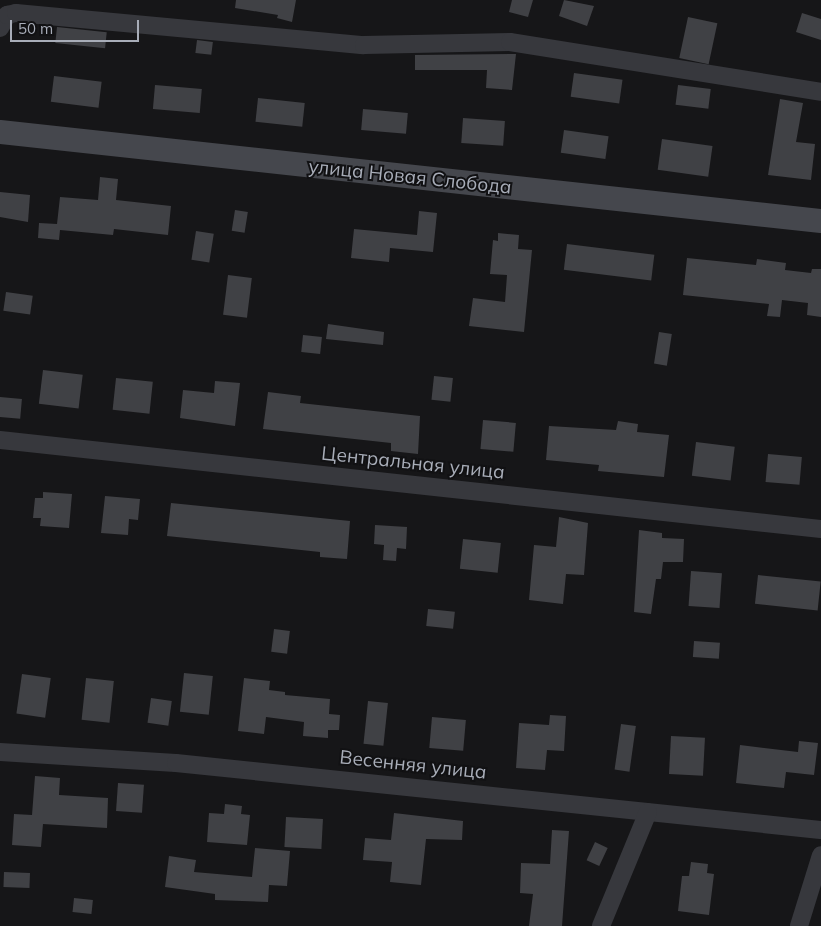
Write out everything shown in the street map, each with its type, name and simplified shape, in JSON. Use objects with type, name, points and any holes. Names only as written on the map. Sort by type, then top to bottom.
[{"type":"street","points":[[0,28],[7,15],[16,13],[364,45],[510,42],[821,92]]},
{"type":"street","name":"улица Новая Слобода","points":[[0,132],[821,221]]},
{"type":"street","name":"Центральная улица","points":[[0,440],[821,529]]},
{"type":"street","name":"Весенняя улица","points":[[0,752],[176,763],[821,830]]},
{"type":"street","points":[[601,926],[648,812]]},
{"type":"street","points":[[799,926],[821,855]]},
{"type":"building","points":[[236,0],[296,0],[292,22],[277,18],[278,15],[235,8]]},
{"type":"building","points":[[512,0],[533,0],[528,17],[509,12]]},
{"type":"building","points":[[564,0],[594,6],[587,26],[559,16]]},
{"type":"building","points":[[802,13],[821,19],[821,40],[796,32]]},
{"type":"building","points":[[688,17],[717,23],[709,64],[679,58]]},
{"type":"building","points":[[57,27],[107,32],[105,48],[55,43]]},
{"type":"building","points":[[197,40],[213,42],[211,55],[195,53]]},
{"type":"building","points":[[516,54],[512,90],[486,88],[487,70],[415,70],[415,55]]},
{"type":"building","points":[[574,73],[623,80],[619,104],[571,97]]},
{"type":"building","points":[[54,76],[102,82],[98,108],[51,102]]},
{"type":"building","points":[[155,85],[202,89],[200,113],[153,109]]},
{"type":"building","points":[[678,85],[711,89],[708,109],[676,105]]},
{"type":"building","points":[[258,98],[305,103],[302,127],[255,122]]},
{"type":"building","points":[[780,99],[803,103],[796,142],[815,144],[811,180],[768,175]]},
{"type":"building","points":[[363,109],[408,113],[406,134],[361,130]]},
{"type":"building","points":[[463,118],[505,121],[503,146],[461,143]]},
{"type":"building","points":[[564,130],[609,136],[605,159],[561,153]]},
{"type":"building","points":[[662,139],[713,146],[708,177],[658,170]]},
{"type":"building","points":[[100,177],[118,179],[116,200],[171,206],[168,235],[114,229],[113,235],[60,230],[59,240],[38,238],[39,223],[57,224],[60,197],[98,200]]},
{"type":"building","points":[[0,192],[30,195],[28,222],[0,217]]},
{"type":"building","points":[[235,210],[248,212],[245,233],[232,231]]},
{"type":"building","points":[[419,211],[437,213],[433,252],[390,248],[389,262],[351,258],[354,229],[417,235]]},
{"type":"building","points":[[196,231],[214,234],[209,262],[191,260]]},
{"type":"building","points":[[498,233],[519,235],[518,249],[532,250],[524,332],[469,326],[473,298],[505,302],[507,275],[490,274],[493,240],[498,241]]},
{"type":"building","points":[[567,244],[654,255],[651,281],[564,270]]},
{"type":"building","points":[[687,258],[756,265],[757,259],[786,263],[785,270],[811,273],[812,269],[821,269],[821,317],[807,315],[808,303],[782,300],[780,317],[767,316],[769,304],[683,295]]},
{"type":"building","points":[[228,275],[252,278],[247,318],[223,315]]},
{"type":"building","points":[[6,292],[33,296],[30,315],[3,311]]},
{"type":"building","points":[[328,324],[384,332],[383,345],[326,339]]},
{"type":"building","points":[[659,332],[672,334],[667,366],[654,364]]},
{"type":"building","points":[[303,335],[322,337],[320,354],[301,352]]},
{"type":"building","points":[[43,370],[83,375],[79,409],[39,404]]},
{"type":"building","points":[[434,376],[453,378],[450,402],[431,400]]},
{"type":"building","points":[[116,378],[153,382],[149,414],[113,410]]},
{"type":"building","points":[[215,381],[240,383],[235,426],[180,418],[183,390],[214,393]]},
{"type":"building","points":[[268,392],[301,396],[300,403],[420,416],[418,454],[391,451],[391,443],[263,429]]},
{"type":"building","points":[[0,397],[22,399],[20,419],[0,417]]},
{"type":"building","points":[[483,420],[516,423],[513,452],[480,449]]},
{"type":"building","points":[[618,421],[638,424],[637,432],[669,435],[664,477],[598,471],[599,465],[546,460],[549,426],[616,430]]},
{"type":"building","points":[[696,442],[735,447],[731,480],[692,476]]},
{"type":"building","points":[[768,454],[802,457],[799,485],[766,482]]},
{"type":"building","points":[[43,492],[72,494],[69,528],[40,526],[41,518],[33,518],[35,498],[43,498]]},
{"type":"building","points":[[105,496],[140,499],[138,520],[129,519],[128,535],[101,533]]},
{"type":"building","points":[[171,503],[350,521],[347,559],[320,557],[320,552],[167,536]]},
{"type":"building","points":[[559,517],[588,523],[584,575],[566,574],[563,604],[529,600],[534,545],[556,547]]},
{"type":"building","points":[[375,525],[407,527],[406,549],[397,548],[396,561],[383,560],[384,545],[374,544]]},
{"type":"building","points":[[639,530],[662,533],[662,538],[684,539],[683,562],[663,562],[661,579],[656,579],[651,614],[634,612]]},
{"type":"building","points":[[463,539],[501,543],[498,573],[460,569]]},
{"type":"building","points":[[691,571],[722,573],[719,608],[689,606]]},
{"type":"building","points":[[758,575],[821,582],[818,610],[755,604]]},
{"type":"building","points":[[428,609],[455,612],[453,629],[426,626]]},
{"type":"building","points":[[274,629],[290,631],[287,654],[271,652]]},
{"type":"building","points":[[694,641],[720,643],[719,659],[693,657]]},
{"type":"building","points":[[184,673],[213,676],[209,715],[180,712]]},
{"type":"building","points":[[22,674],[51,678],[45,718],[16,714]]},
{"type":"building","points":[[86,678],[114,681],[109,723],[82,720]]},
{"type":"building","points":[[244,678],[270,681],[269,690],[285,692],[285,695],[330,699],[329,714],[340,715],[339,730],[328,730],[328,738],[303,736],[304,722],[266,717],[264,734],[238,731]]},
{"type":"building","points":[[151,698],[172,701],[168,726],[148,723]]},
{"type":"building","points":[[368,701],[388,703],[383,746],[364,744]]},
{"type":"building","points":[[550,715],[566,716],[564,751],[547,750],[545,770],[516,768],[519,723],[549,725]]},
{"type":"building","points":[[432,717],[466,720],[463,751],[429,748]]},
{"type":"building","points":[[621,724],[636,726],[629,772],[615,770]]},
{"type":"building","points":[[671,736],[705,738],[703,776],[669,774]]},
{"type":"building","points":[[799,741],[818,743],[814,775],[786,772],[784,788],[736,783],[740,745],[798,752]]},
{"type":"building","points":[[35,776],[60,778],[59,795],[108,798],[107,828],[43,824],[41,847],[12,845],[14,814],[32,815]]},
{"type":"building","points":[[118,783],[144,785],[142,813],[116,811]]},
{"type":"building","points":[[225,804],[242,806],[241,814],[250,815],[247,845],[207,842],[209,813],[224,814]]},
{"type":"building","points":[[394,813],[463,821],[462,840],[426,839],[421,885],[390,882],[392,862],[363,860],[365,838],[391,840]]},
{"type":"building","points":[[286,817],[323,819],[321,849],[284,847]]},
{"type":"building","points":[[552,830],[569,831],[562,926],[529,926],[533,894],[520,893],[521,863],[550,864]]},
{"type":"building","points":[[595,842],[608,848],[599,866],[587,860]]},
{"type":"building","points":[[255,848],[290,851],[287,886],[269,885],[268,902],[215,900],[215,894],[165,887],[169,856],[196,860],[194,872],[252,877]]},
{"type":"building","points":[[691,862],[708,864],[707,873],[714,874],[709,915],[678,911],[682,876],[689,876]]},
{"type":"building","points":[[4,872],[30,873],[29,888],[3,887]]},
{"type":"building","points":[[74,898],[93,900],[91,914],[73,912]]}]
